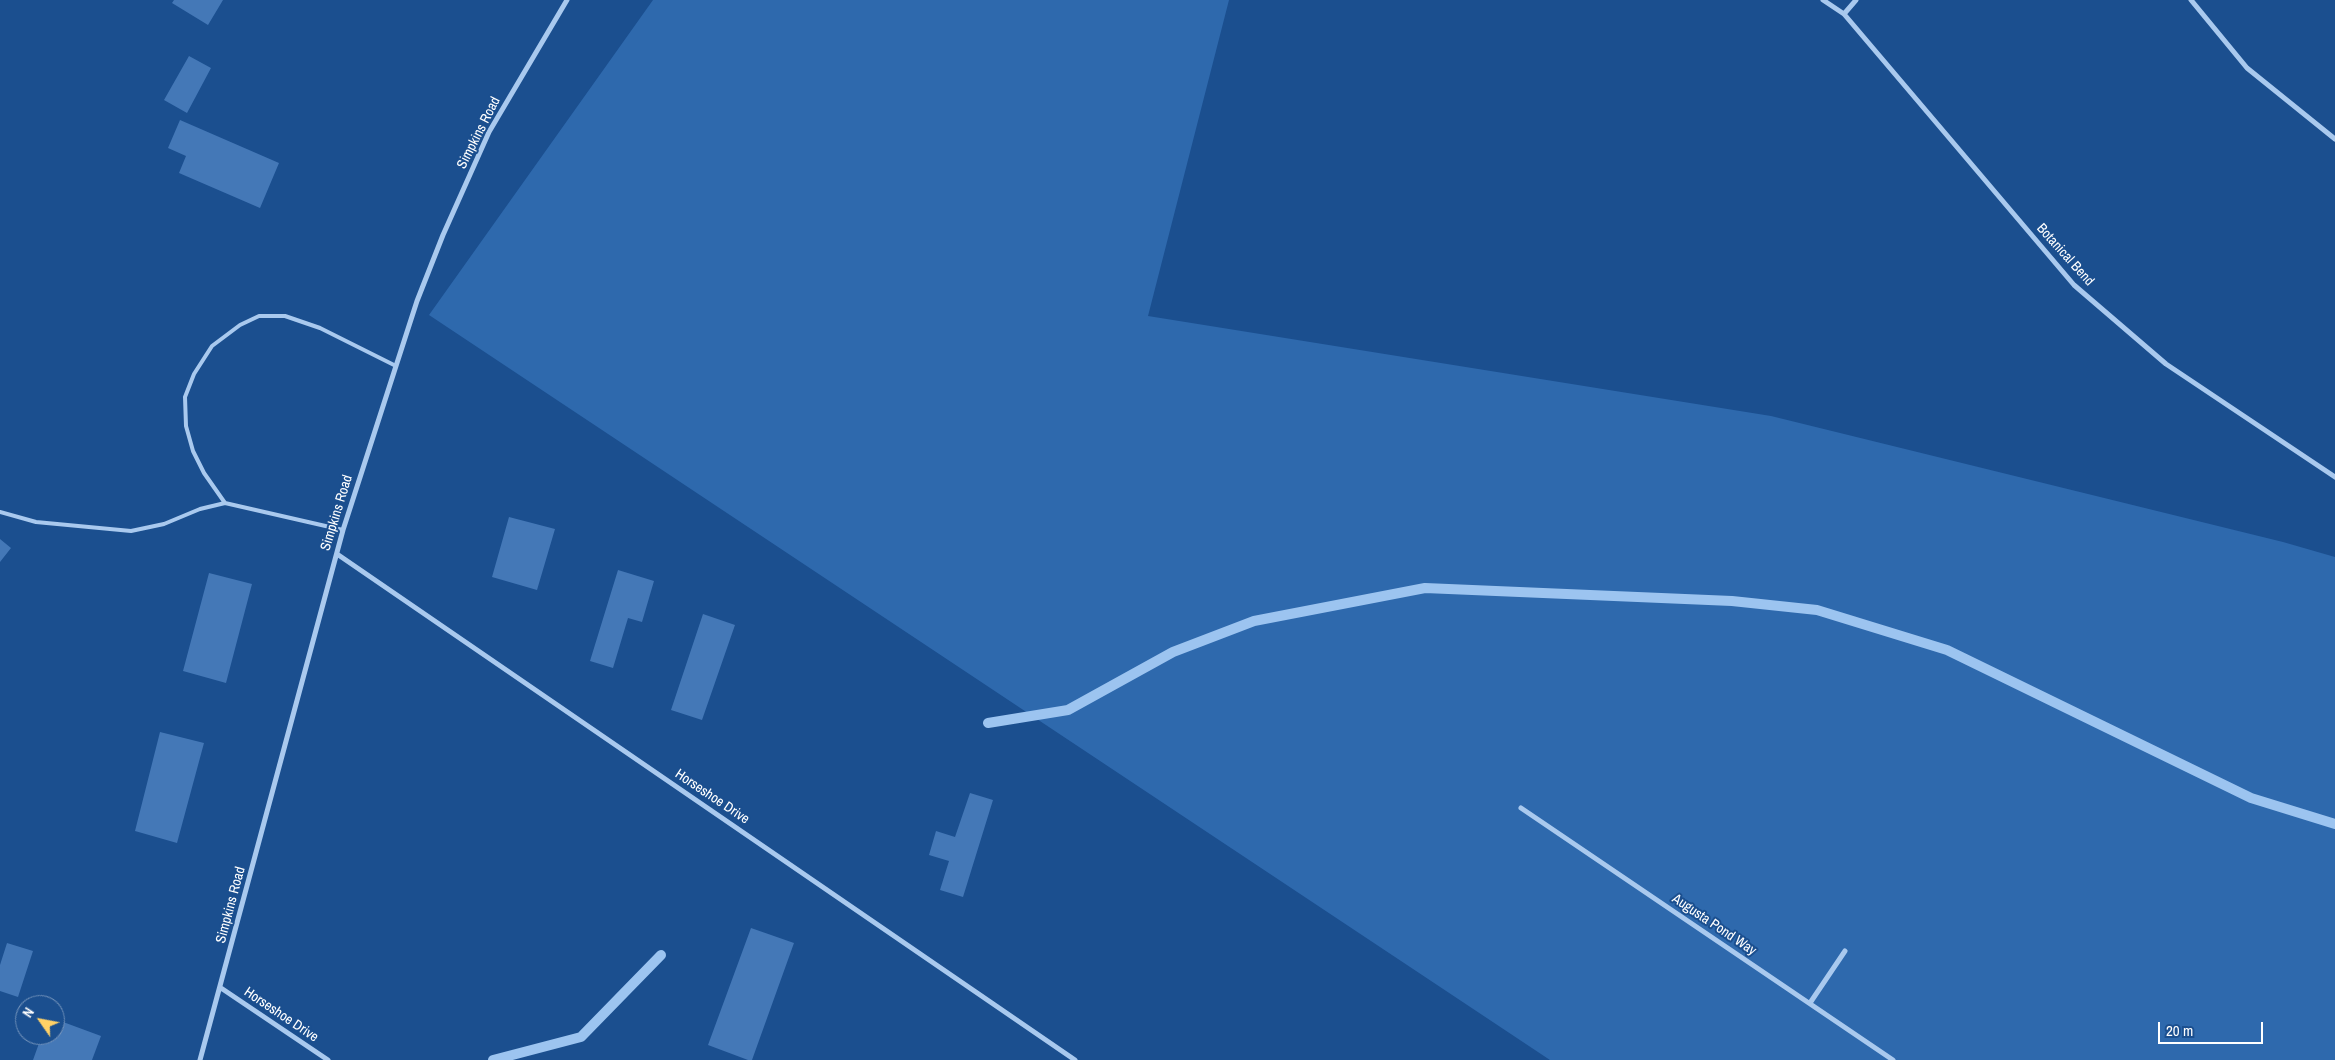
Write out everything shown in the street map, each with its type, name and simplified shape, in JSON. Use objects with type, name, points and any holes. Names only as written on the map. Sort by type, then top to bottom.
[{"type":"street","name":"Simpkins Road","points":[[200,1060],[221,988],[336,554],[420,293],[489,132],[567,0]]},
{"type":"street","name":"Botanical Bend","points":[[1823,0],[1844,14],[2074,285],[2166,364],[2335,477]]},
{"type":"street","points":[[1844,14],[1856,0]]},
{"type":"street","points":[[2191,0],[2247,68],[2335,139]]},
{"type":"street","name":"Horseshoe Drive","points":[[336,554],[1075,1060]]},
{"type":"street","name":"Augusta Pond Way","points":[[1521,808],[1893,1060]]},
{"type":"street","points":[[1810,1003],[1845,951]]},
{"type":"street","name":"Horseshoe Drive","points":[[221,988],[328,1060]]},
{"type":"lane","points":[[225,503],[204,473],[193,451],[186,426],[185,397],[194,374],[212,346],[240,325],[259,316],[284,316],[320,328],[396,366]]},
{"type":"lane","points":[[0,512],[36,522],[131,531],[164,524],[200,508],[225,503],[343,530]]},
{"type":"shaded area","points":[[653,0],[1229,0],[1148,316],[1771,416],[2283,542],[2335,557],[2335,1060],[1550,1060],[429,315]]},
{"type":"building","points":[[174,0],[223,0],[208,25],[172,3]]},
{"type":"building","points":[[189,56],[211,68],[187,113],[164,100]]},
{"type":"building","points":[[180,120],[279,163],[260,208],[179,173],[186,156],[168,148]]},
{"type":"building","points":[[509,517],[555,529],[537,590],[492,577]]},
{"type":"building","points":[[0,539],[11,548],[0,562]]},
{"type":"building","points":[[618,570],[654,581],[642,622],[628,618],[613,668],[590,661]]},
{"type":"building","points":[[209,573],[252,584],[226,683],[183,671]]},
{"type":"building","points":[[703,614],[735,625],[702,720],[671,710]]},
{"type":"building","points":[[160,732],[204,743],[177,843],[135,831]]},
{"type":"building","points":[[970,793],[993,800],[963,897],[940,890],[949,861],[929,855],[936,831],[955,837]]},
{"type":"building","points":[[751,928],[794,943],[752,1060],[748,1060],[708,1045]]},
{"type":"building","points":[[7,943],[33,951],[19,995],[15,996],[0,991],[0,965]]},
{"type":"building","points":[[65,1023],[101,1036],[92,1060],[33,1060],[38,1045],[65,1045]]},
{"type":"waterway","points":[[988,723],[1068,710],[1173,652],[1254,621],[1425,588],[1732,601],[1817,610],[1947,650],[2251,798],[2335,824]]},
{"type":"waterway","points":[[493,1060],[581,1037],[661,955]]}]
